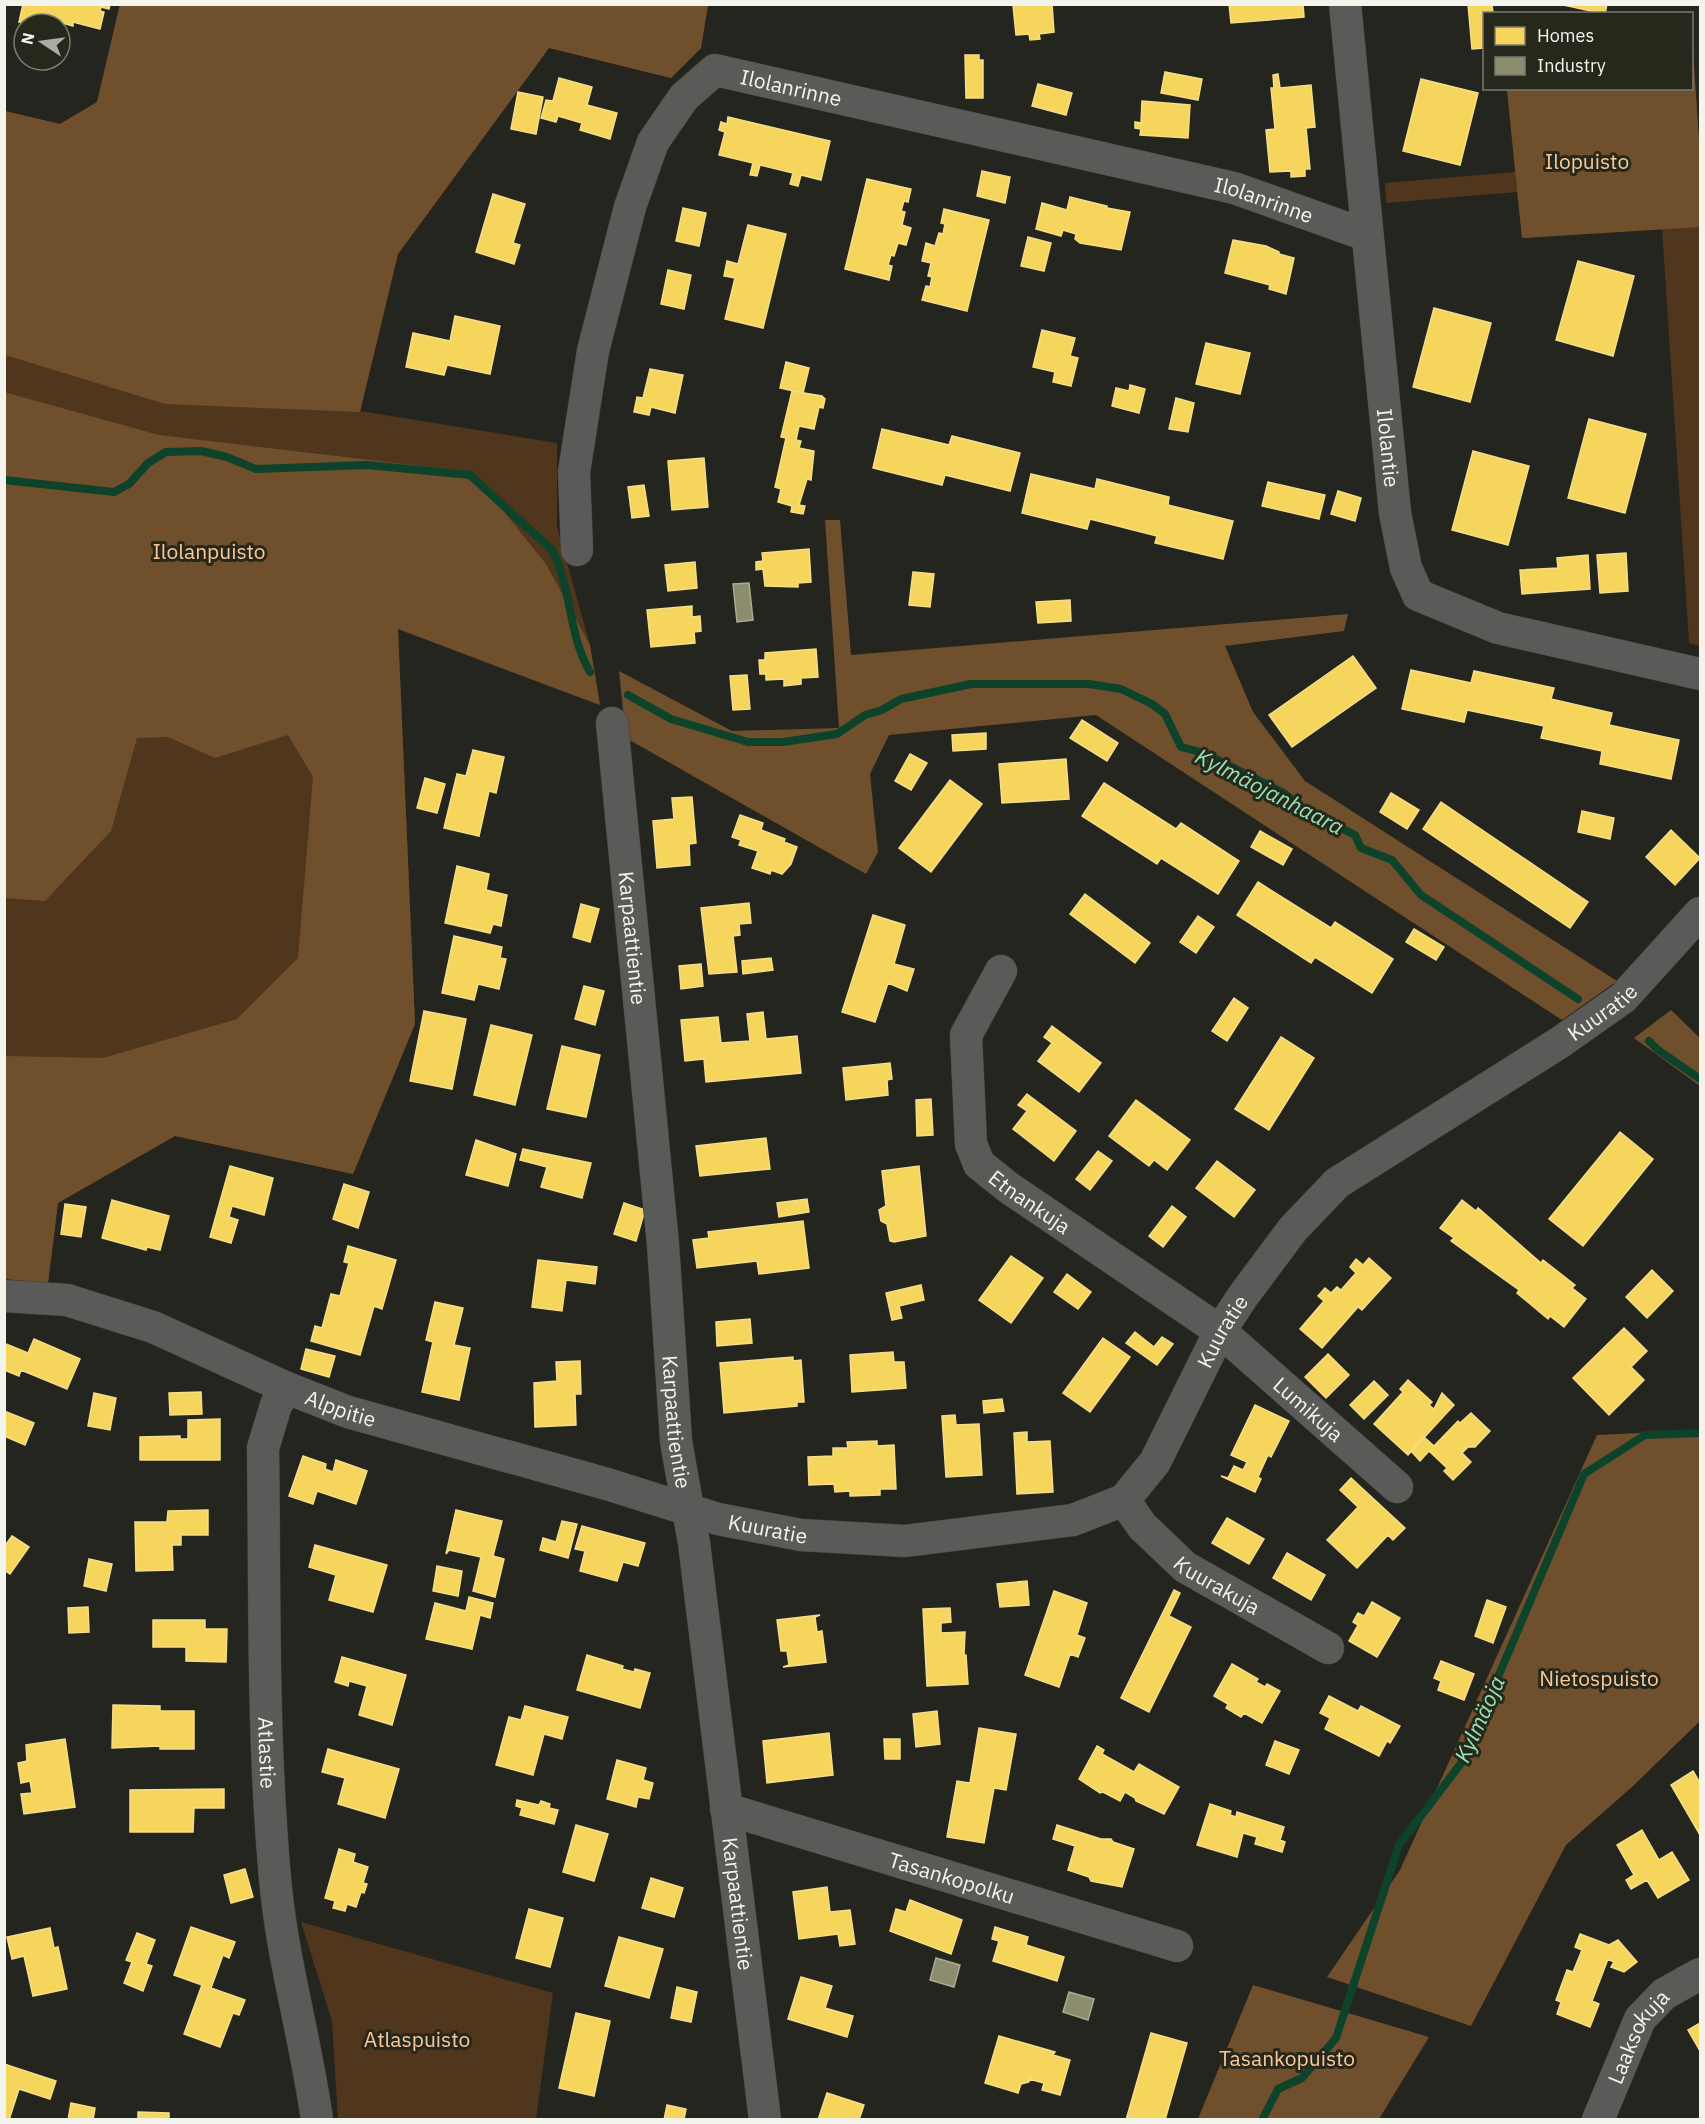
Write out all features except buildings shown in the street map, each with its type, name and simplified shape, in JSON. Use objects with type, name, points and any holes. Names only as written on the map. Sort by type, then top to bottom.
[{"type":"street","name":"Ilolantie","points":[[1345,4],[1395,513],[1406,568],[1419,595],[1498,628],[1701,674]]},
{"type":"street","name":"Ilolanrinne","points":[[578,550],[574,472],[593,351],[630,207],[653,142],[684,97],[715,70],[1234,188],[1366,235]]},
{"type":"street","name":"Karpaattientie","points":[[612,723],[662,1232],[676,1441],[694,1543],[765,2120]]},
{"type":"street","name":"Kuuratie","points":[[687,1508],[718,1519],[801,1535],[905,1540],[1073,1520],[1124,1500],[1155,1462],[1220,1331],[1243,1296],[1293,1229],[1337,1183],[1559,1043],[1623,998],[1701,913]]},
{"type":"street","name":"Etnankuja","points":[[1001,971],[966,1035],[971,1144],[979,1164],[1009,1188],[1220,1331]]},
{"type":"street","name":"Alppitie","points":[[4,1296],[68,1300],[132,1320],[287,1388],[348,1412],[687,1508]]},
{"type":"street","name":"Lumikuja","points":[[1220,1331],[1397,1487]]},
{"type":"street","name":"Atlastie","points":[[287,1388],[276,1405],[263,1448],[266,1737],[276,1891],[285,1958],[317,2120]]},
{"type":"street","name":"Kuurakuja","points":[[1124,1500],[1142,1526],[1185,1567],[1328,1648]]},
{"type":"street","name":"Tasankopolku","points":[[726,1809],[1177,1946]]},
{"type":"street","name":"Laaksokuja","points":[[1598,2120],[1640,2019],[1664,1994],[1701,1974]]},
{"type":"green space","points":[[120,4],[708,5],[701,48],[671,78],[549,48],[398,254],[360,412],[165,404],[5,355],[5,111],[60,124],[97,102]]},
{"type":"green space","name":"Ilolanpuisto","points":[[120,5],[708,5],[701,48],[671,78],[549,48],[398,254],[360,411],[557,443],[557,527],[590,645],[600,705],[398,629],[415,1024],[353,1174],[175,1136],[58,1203],[48,1283],[4,1279],[4,111],[60,124],[97,102]]},
{"type":"green space","name":"Ilopuisto","points":[[1693,51],[1700,156],[1700,646],[1689,643],[1662,228],[1522,238],[1517,192],[1386,203],[1385,183],[1515,172],[1507,90],[1693,90]]},
{"type":"green space","name":"Ilopuisto","points":[[1693,51],[1700,156],[1700,227],[1522,238],[1507,90],[1693,90]]},
{"type":"green space","points":[[4,392],[159,435],[472,472],[546,564],[590,645],[600,705],[398,629],[415,1024],[353,1174],[175,1136],[58,1203],[48,1283],[5,1279],[5,1056],[103,1058],[237,1019],[298,958],[313,777],[288,735],[215,758],[168,737],[137,738],[111,831],[45,901],[5,898]]},
{"type":"green space","points":[[825,520],[840,520],[851,655],[1348,614],[1344,631],[1225,646],[1253,712],[1305,781],[1617,981],[1562,1020],[1096,715],[889,735],[870,774],[878,852],[866,874],[626,738],[619,671],[732,731],[839,728]]},
{"type":"green space","points":[[1671,1010],[1700,1038],[1700,1086],[1634,1038]]},
{"type":"green space","name":"Nietospuisto","points":[[1700,1430],[1700,1721],[1633,1786],[1566,1845],[1471,2026],[1327,1977],[1400,1870],[1597,1435]]},
{"type":"green space","name":"Atlaspuisto","points":[[301,1922],[553,1993],[536,2119],[338,2119],[332,2021]]},
{"type":"green space","name":"Tasankopuisto","points":[[1253,1985],[1429,2037],[1379,2119],[1198,2119]]},
{"type":"waterway","name":"Kylmäojanhaara","points":[[4,480],[114,492],[129,484],[148,463],[166,452],[201,451],[227,457],[256,469],[367,465],[470,475],[552,550],[563,580],[578,643],[590,672]]},
{"type":"waterway","name":"Kylmäojanhaara","points":[[628,695],[671,719],[748,742],[783,742],[837,734],[865,715],[882,710],[901,699],[971,684],[1089,684],[1121,689],[1152,704],[1165,714],[1181,747],[1204,753],[1284,793],[1304,810],[1355,835],[1361,848],[1392,860],[1421,895],[1578,999]]},
{"type":"waterway","name":"Kylmäojanhaara","points":[[1649,1041],[1658,1050],[1700,1079]]},
{"type":"waterway","name":"Kylmäoja","points":[[1262,2120],[1278,2089],[1302,2078],[1336,2038],[1399,1845],[1462,1762],[1584,1474],[1645,1435],[1700,1433]]}]
